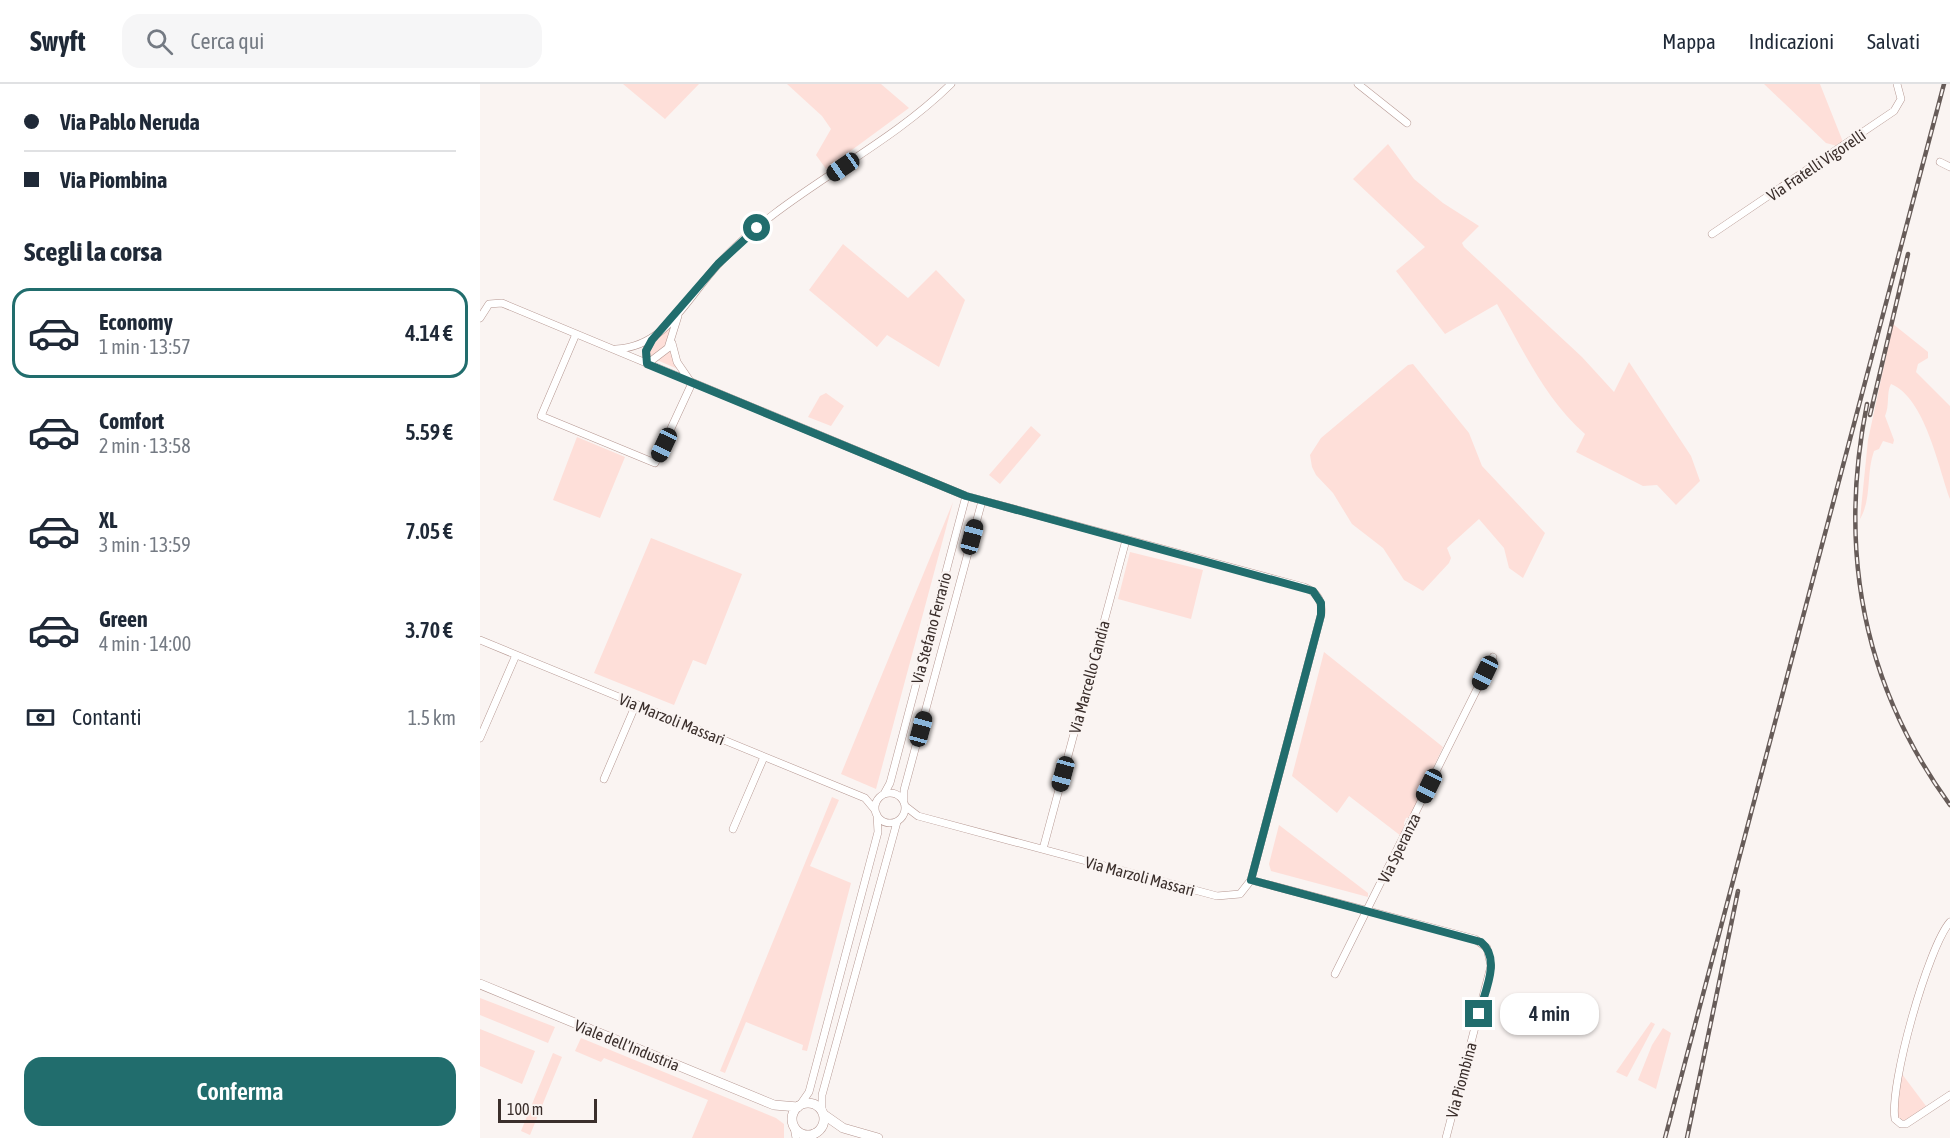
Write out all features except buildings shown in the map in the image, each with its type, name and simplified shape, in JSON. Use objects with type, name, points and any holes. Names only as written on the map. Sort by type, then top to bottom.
[{"type":"street","points":[[647,364],[646,351],[652,340],[680,311],[718,264],[748,236],[900,127],[951,84]]},
{"type":"street","points":[[1358,84],[1407,123]]},
{"type":"street","name":"Via Fratelli Vigorelli","points":[[1712,234],[1894,111],[1901,99],[1897,84]]},
{"type":"street","points":[[1940,162],[1950,167]]},
{"type":"street","points":[[480,318],[489,304],[502,303],[966,496],[1313,591],[1320,600],[1321,615],[1251,880]]},
{"type":"street","points":[[647,364],[661,356],[672,342],[680,311]]},
{"type":"street","points":[[576,334],[541,416],[655,463],[692,383]]},
{"type":"street","points":[[613,349],[633,348],[652,340]]},
{"type":"street","points":[[672,342],[678,362],[692,383]]},
{"type":"street","name":"Via Stefano Ferrario","points":[[882,796],[890,783],[966,496]]},
{"type":"street","name":"Via Stefano Ferrario","points":[[905,803],[904,790],[982,501]]},
{"type":"street","name":"Via Marcello Candia","points":[[1043,849],[1126,540]]},
{"type":"street","name":"Via Marzoli Massari","points":[[480,640],[865,798],[882,796]]},
{"type":"street","points":[[480,738],[516,655]]},
{"type":"street","name":"Via Speranza","points":[[1335,974],[1493,657]]},
{"type":"street","points":[[604,779],[636,704]]},
{"type":"street","points":[[733,830],[764,757]]},
{"type":"street","points":[[796,1138],[793,1112],[809,1092],[878,832],[876,813],[882,796],[897,794],[905,803],[822,1095],[823,1124],[814,1134]]},
{"type":"street","name":"Via Marzoli Massari","points":[[865,798],[876,813]]},
{"type":"street","name":"Via Marzoli Massari","points":[[905,803],[918,816]]},
{"type":"street","points":[[876,813],[888,823],[899,820]]},
{"type":"street","name":"Via Marzoli Massari","points":[[899,820],[918,816],[1217,896],[1240,894],[1251,880]]},
{"type":"street","name":"Via Piombina","points":[[1251,880],[1477,940],[1485,946],[1490,954],[1491,966],[1446,1138]]},
{"type":"street","points":[[1950,922],[1935,944],[1915,1007],[1895,1098],[1895,1119],[1901,1124],[1906,1124],[1950,1095]]},
{"type":"street","name":"Viale dell'Industria","points":[[480,984],[774,1105]]},
{"type":"street","points":[[774,1105],[799,1106],[810,1103],[843,1128],[878,1138]]},
{"type":"street","points":[[774,1105],[793,1125],[806,1134],[843,1128]]},
{"type":"shaded area","points":[[623,84],[699,84],[665,119]]},
{"type":"shaded area","points":[[787,84],[881,84],[909,108],[826,169],[816,155],[831,129],[822,116]]},
{"type":"shaded area","points":[[1764,84],[1820,84],[1843,142],[1837,146],[1826,143]]},
{"type":"shaded area","points":[[1388,144],[1414,179],[1443,203],[1479,226],[1462,243],[1464,247],[1582,357],[1614,392],[1629,362],[1691,456],[1700,481],[1676,505],[1657,485],[1643,486],[1576,452],[1585,434],[1546,390],[1497,304],[1445,334],[1396,271],[1425,247],[1353,179]]},
{"type":"shaded area","points":[[843,244],[908,298],[936,270],[965,300],[939,367],[887,335],[877,347],[809,290]]},
{"type":"shaded area","points":[[1893,324],[1928,352],[1928,358],[1918,364],[1916,372],[1950,406],[1950,499],[1929,434],[1921,418],[1913,403],[1891,384],[1885,416],[1894,440],[1893,444],[1883,441],[1879,449],[1874,451],[1868,494],[1860,519],[1868,440]]},
{"type":"shaded area","points":[[672,325],[668,345],[651,357],[652,343]]},
{"type":"shaded area","points":[[671,348],[680,370],[657,360]]},
{"type":"shaded area","points":[[1413,364],[1469,433],[1482,466],[1545,533],[1523,578],[1509,568],[1504,548],[1479,519],[1447,548],[1451,558],[1449,563],[1423,591],[1404,580],[1383,548],[1352,524],[1333,493],[1316,475],[1310,455],[1321,438],[1408,365]]},
{"type":"shaded area","points":[[826,393],[844,406],[831,426],[808,417],[820,396]]},
{"type":"shaded area","points":[[1031,426],[1041,435],[1000,484],[989,475]]},
{"type":"shaded area","points":[[577,437],[625,457],[600,518],[553,500]]},
{"type":"shaded area","points":[[953,502],[876,789],[841,774]]},
{"type":"shaded area","points":[[651,538],[742,574],[706,665],[693,660],[674,705],[594,673]]},
{"type":"shaded area","points":[[1130,552],[1203,570],[1191,619],[1118,599]]},
{"type":"shaded area","points":[[1324,652],[1443,747],[1410,817],[1406,818],[1401,836],[1349,796],[1337,813],[1292,776]]},
{"type":"shaded area","points":[[832,797],[839,800],[810,866],[851,883],[807,1051],[802,1050],[803,1045],[746,1022],[725,1073],[720,1071]]},
{"type":"shaded area","points":[[1279,825],[1368,893],[1368,897],[1271,871],[1269,864]]},
{"type":"shaded area","points":[[480,998],[555,1027],[548,1043],[480,1015]]},
{"type":"shaded area","points":[[1651,1022],[1655,1024],[1627,1077],[1616,1072]]},
{"type":"shaded area","points":[[1663,1028],[1671,1033],[1656,1089],[1638,1080],[1652,1045]]},
{"type":"shaded area","points":[[480,1029],[535,1051],[522,1084],[480,1066]]},
{"type":"shaded area","points":[[581,1038],[776,1118],[784,1124],[784,1138],[692,1138],[708,1100],[604,1058],[601,1062],[575,1051]]},
{"type":"shaded area","points":[[553,1053],[562,1057],[530,1135],[521,1131]]},
{"type":"shaded area","points":[[1902,1074],[1929,1110],[1902,1122],[1897,1118],[1896,1100]]},
{"type":"railway","points":[[1665,1138],[1944,84]]},
{"type":"railway","points":[[1870,415],[1908,254]]},
{"type":"railway","points":[[1867,404],[1859,458],[1855,511],[1857,563],[1865,613],[1877,663],[1896,712],[1920,759],[1950,805]]},
{"type":"railway","points":[[1687,1138],[1738,891]]},
{"type":"route","points":[[757,228],[718,264],[680,311],[652,340],[646,351],[647,364],[966,496],[1313,591],[1321,603],[1321,615],[1251,880],[1481,942],[1488,949],[1492,960],[1479,1014]]}]
